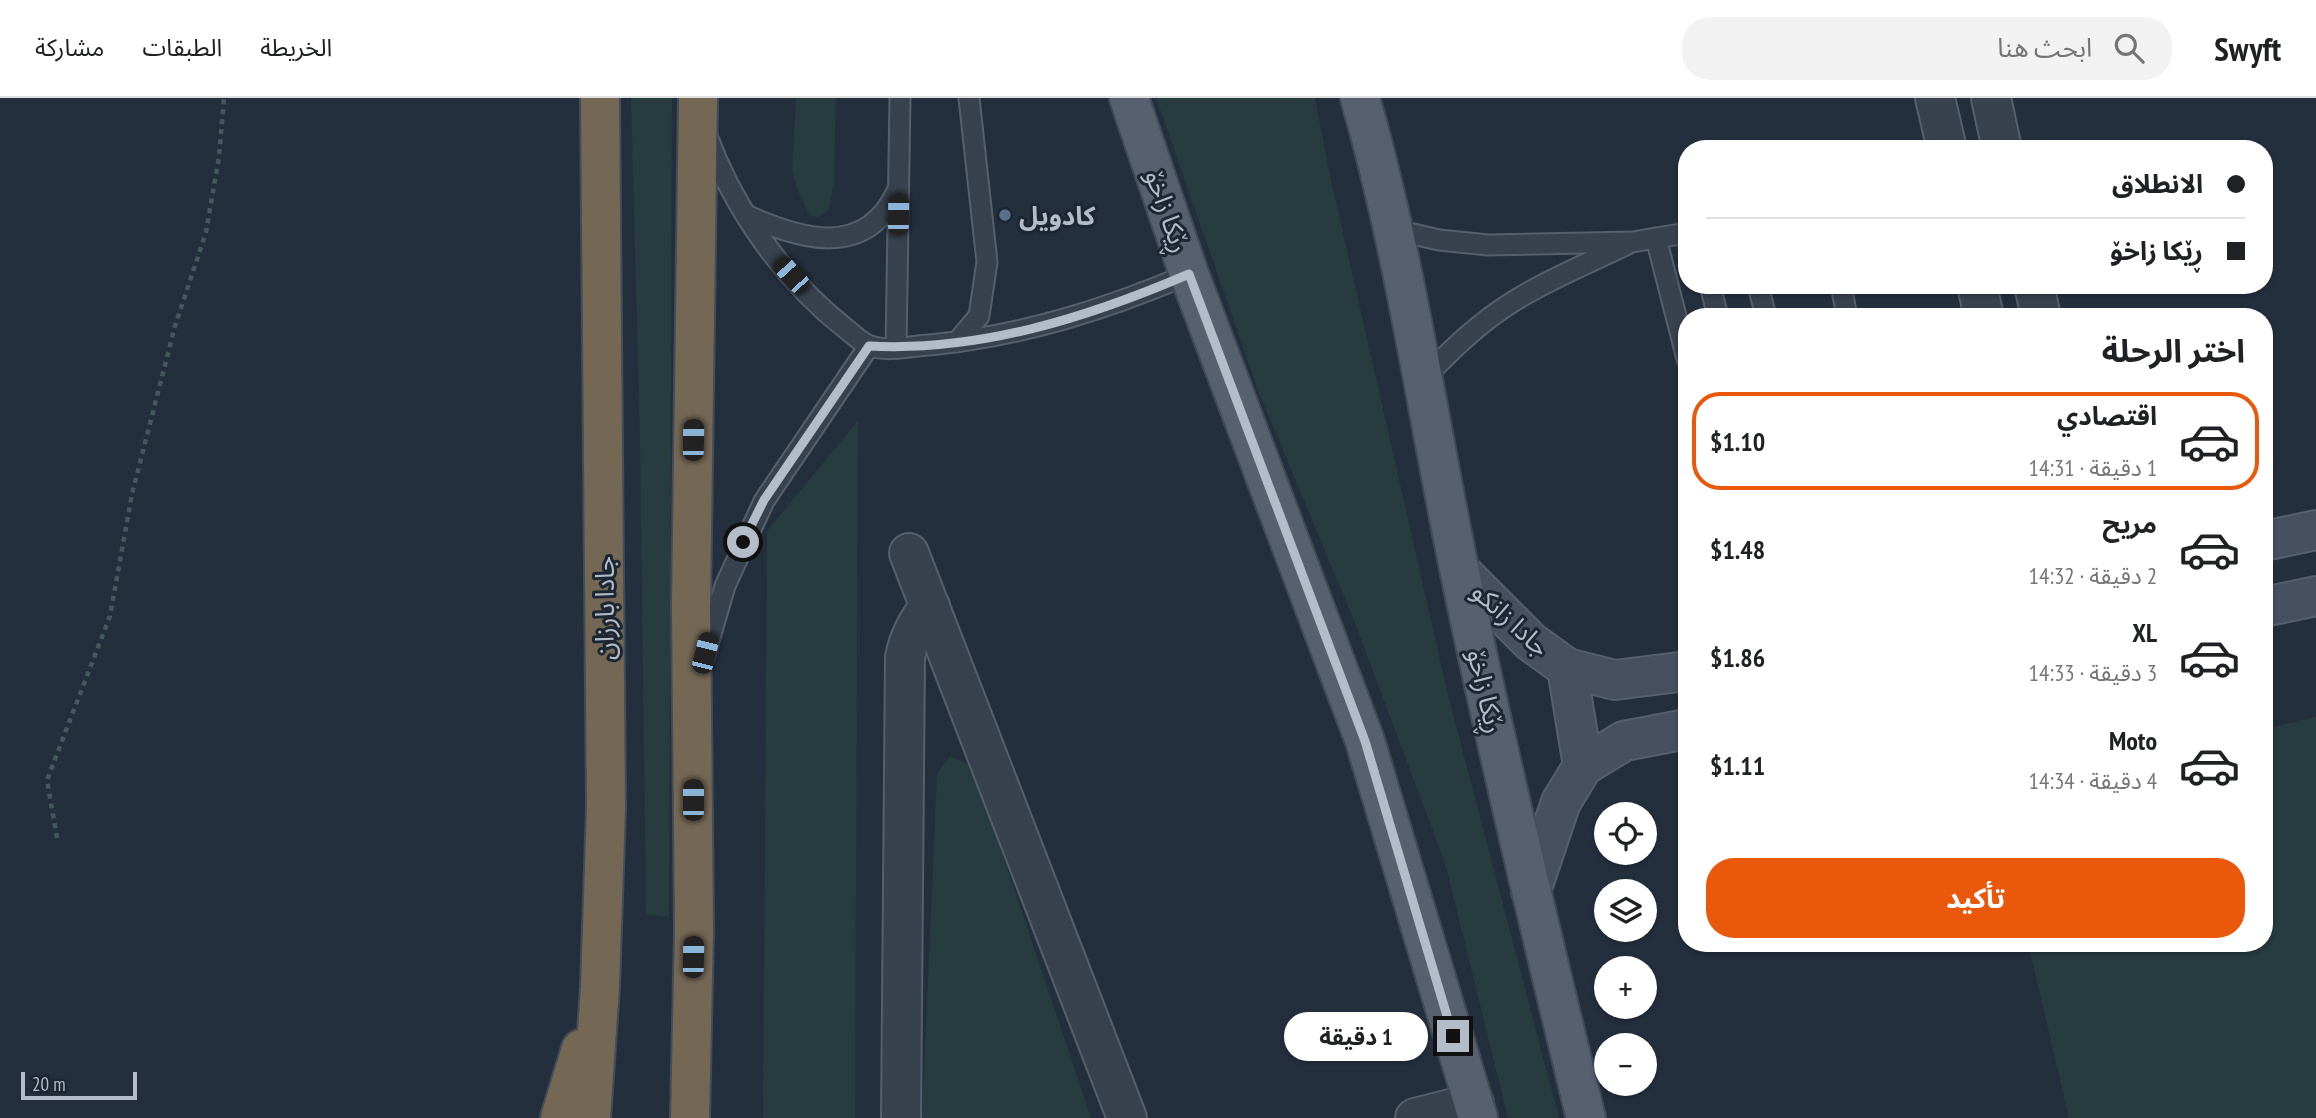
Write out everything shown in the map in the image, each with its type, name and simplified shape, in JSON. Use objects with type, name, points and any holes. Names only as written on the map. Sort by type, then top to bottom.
[{"type":"highway","points":[[575,98],[580,147],[602,256]]},
{"type":"highway","name":"جادا بارزان","points":[[591,1118],[600,987],[606,808],[600,98]]},
{"type":"highway","points":[[691,1118],[694,930],[691,606],[698,104]]},
{"type":"highway","points":[[560,1118],[600,987]]},
{"type":"main road","name":"ڕێکا زاخۆ","points":[[1129,98],[1189,274],[1365,741],[1476,1111]]},
{"type":"main road","name":"ڕێکا زاخۆ","points":[[1360,98],[1380,167],[1424,378],[1460,571],[1531,891],[1586,1118]]},
{"type":"street","points":[[1935,98],[1945,140]]},
{"type":"street","points":[[1991,98],[2000,140]]},
{"type":"street","points":[[2273,539],[2316,530]]},
{"type":"street","points":[[909,553],[1127,1118]]},
{"type":"street","name":"جادا زانکو","points":[[1460,571],[1531,642],[1567,668],[1615,680],[1678,672]]},
{"type":"street","points":[[2273,605],[2316,596]]},
{"type":"street","points":[[901,1118],[905,657],[908,641],[917,622],[930,606]]},
{"type":"street","points":[[1567,668],[1583,766]]},
{"type":"street","points":[[1531,891],[1561,802],[1583,766],[1624,741],[1678,731]]},
{"type":"street","points":[[1415,1118],[1476,1111]]},
{"type":"lane","points":[[897,348],[900,98]]},
{"type":"lane","points":[[957,342],[979,316],[987,262],[968,98]]},
{"type":"lane","points":[[698,104],[717,160],[746,215],[777,260],[805,292],[836,321],[869,346],[897,348],[1017,332],[1076,317],[1133,298],[1189,274]]},
{"type":"lane","points":[[746,215],[796,235],[828,239],[871,227],[888,210],[899,187]]},
{"type":"lane","points":[[1392,229],[1439,240],[1488,245],[1633,242],[1678,234]]},
{"type":"lane","points":[[1656,238],[1678,324]]},
{"type":"lane","points":[[1424,378],[1451,349],[1514,301],[1633,242]]},
{"type":"lane","points":[[692,722],[699,676],[711,630],[743,542],[764,500],[869,346]]},
{"type":"path","points":[[57,838],[47,780],[110,616],[132,494],[168,352],[206,232],[219,157],[224,98]]},
{"type":"green space","points":[[631,98],[672,98],[669,917],[646,914],[640,444]]},
{"type":"green space","points":[[796,98],[836,98],[834,184],[829,209],[818,217],[810,216],[797,189],[792,170]]},
{"type":"green space","points":[[1156,98],[1315,98],[1331,180],[1447,691],[1559,1118],[1508,1118],[1445,863],[1353,618],[1259,393]]},
{"type":"green space","points":[[858,421],[855,1118],[763,1118],[767,531]]},
{"type":"green space","points":[[2316,717],[2316,1118],[2069,1118],[2030,952],[2273,952],[2273,727]]},
{"type":"green space","points":[[950,756],[973,766],[1091,1118],[922,1118],[937,774]]},
{"type":"place","name":"كادويل","points":[[1005,215]]},
{"type":"route","points":[[743,542],[764,500],[869,346],[897,348],[1017,332],[1076,317],[1133,298],[1189,274],[1365,741],[1453,1036]]}]
